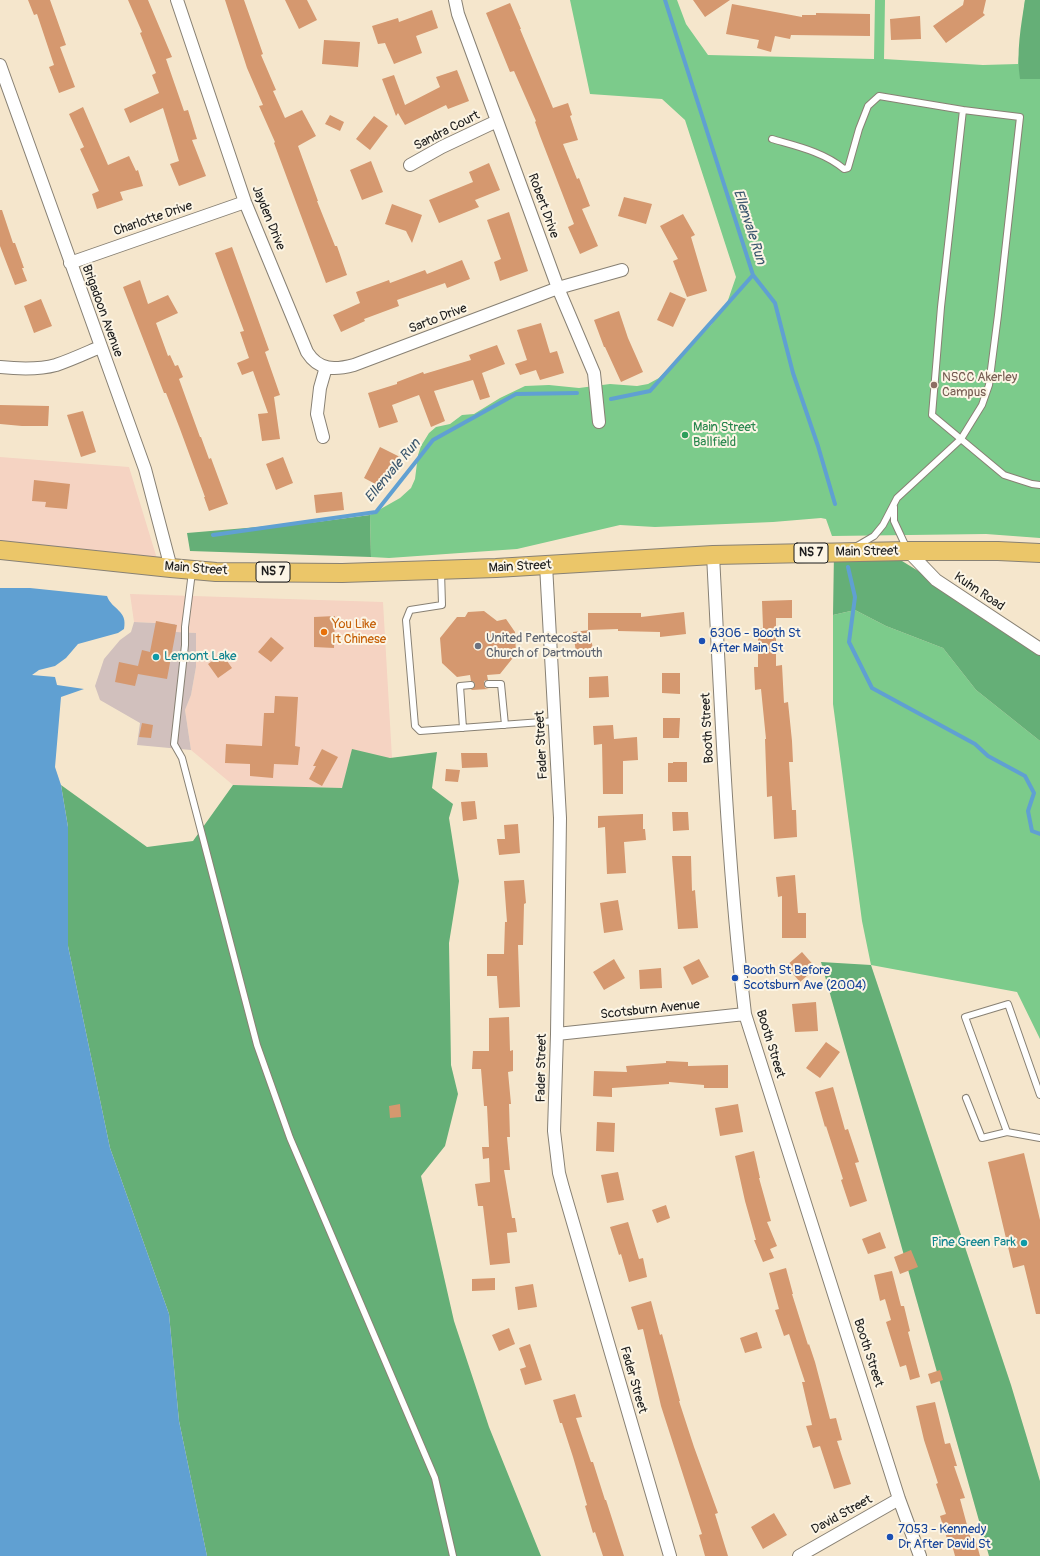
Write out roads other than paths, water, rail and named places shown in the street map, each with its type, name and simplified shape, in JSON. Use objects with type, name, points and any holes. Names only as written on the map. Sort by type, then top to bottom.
[{"type":"main road","name":"Main Street","points":[[0,550],[216,572],[342,573],[546,565],[713,555],[908,551],[998,551],[1040,553]]},
{"type":"street","name":"Jayden Drive","points":[[177,0],[245,202],[307,352],[318,364],[326,367]]},
{"type":"street","name":"Robert Drive","points":[[455,0],[458,14],[558,288],[594,373],[599,422]]},
{"type":"street","name":"Brigadoon Avenue","points":[[0,65],[145,469],[171,568]]},
{"type":"street","name":"Sandra Court","points":[[410,166],[442,147],[497,121]]},
{"type":"street","name":"Charlotte Drive","points":[[70,263],[245,202]]},
{"type":"street","name":"Sarto Drive","points":[[326,367],[337,369],[354,365],[558,288],[622,270]]},
{"type":"street","points":[[0,367],[20,369],[48,366],[57,364],[100,347]]},
{"type":"street","points":[[322,437],[317,414],[320,388],[326,367]]},
{"type":"street","name":"Kuhn Road","points":[[908,551],[936,580],[1040,649]]},
{"type":"street","name":"Booth Street","points":[[713,555],[727,824],[736,939],[745,1014],[899,1499],[920,1556]]},
{"type":"street","name":"Fader Street","points":[[546,565],[560,818],[554,1131],[559,1173],[670,1556]]},
{"type":"street","name":"Scotsburn Avenue","points":[[557,1034],[745,1014]]},
{"type":"street","name":"David Street","points":[[799,1556],[899,1499]]},
{"type":"lane","points":[[772,139],[816,153],[838,164],[844,169],[848,168],[859,129],[868,106],[879,96],[963,110],[1020,117],[1001,295],[989,385],[982,405],[961,439],[897,498],[883,525],[874,536],[862,544],[844,552]]},
{"type":"lane","points":[[963,110],[941,307],[932,415],[1004,475],[1040,485]]},
{"type":"lane","points":[[894,506],[894,521],[908,551]]},
{"type":"lane","points":[[193,570],[185,627],[185,645],[174,744],[182,758],[257,1044],[290,1138],[435,1478],[453,1556]]},
{"type":"lane","points":[[441,570],[442,605],[410,610],[406,620],[415,726],[420,731],[555,721]]},
{"type":"lane","points":[[488,684],[501,684],[505,725]]},
{"type":"lane","points":[[462,728],[460,686],[471,685]]},
{"type":"lane","points":[[1007,1132],[965,1017],[1008,1004],[1040,1095]]},
{"type":"lane","points":[[966,1098],[982,1138],[1007,1132],[1040,1138]]},
{"type":"water","points":[[0,588],[30,588],[107,596],[109,601],[124,618],[124,629],[118,633],[78,644],[66,658],[55,666],[39,670],[32,675],[55,677],[57,685],[84,689],[61,697],[55,767],[61,785],[68,827],[68,946],[110,1148],[169,1314],[179,1421],[207,1556],[0,1556]]},
{"type":"waterway","name":"Ellenvale Run","points":[[611,399],[650,391],[753,275],[665,0]]},
{"type":"waterway","points":[[753,275],[775,303],[793,373],[818,446],[835,504]]},
{"type":"waterway","name":"Ellenvale Run","points":[[213,535],[376,512],[433,440],[516,394],[577,393]]},
{"type":"waterway","points":[[848,567],[855,597],[849,642],[872,688],[975,744],[988,756],[1025,776],[1034,793],[1028,811],[1032,831],[1040,834]]},
{"type":"place","name":"NSCC Akerley Campus","points":[[934,385]]},
{"type":"place","name":"Main Street Ballfield","points":[[685,435]]},
{"type":"place","name":"You Like It Chinese","points":[[324,632]]},
{"type":"place","name":"6306 - Booth St After Main St","points":[[702,641]]},
{"type":"place","name":"United Pentecostal Church of Dartmouth","points":[[478,646]]},
{"type":"place","name":"Lemont Lake","points":[[156,657]]},
{"type":"place","name":"Booth St Before Scotsburn Ave (2004)","points":[[735,978]]},
{"type":"place","name":"Pine Green Park","points":[[1024,1243]]},
{"type":"place","name":"7053 - Kennedy Dr After David St","points":[[890,1537]]}]
